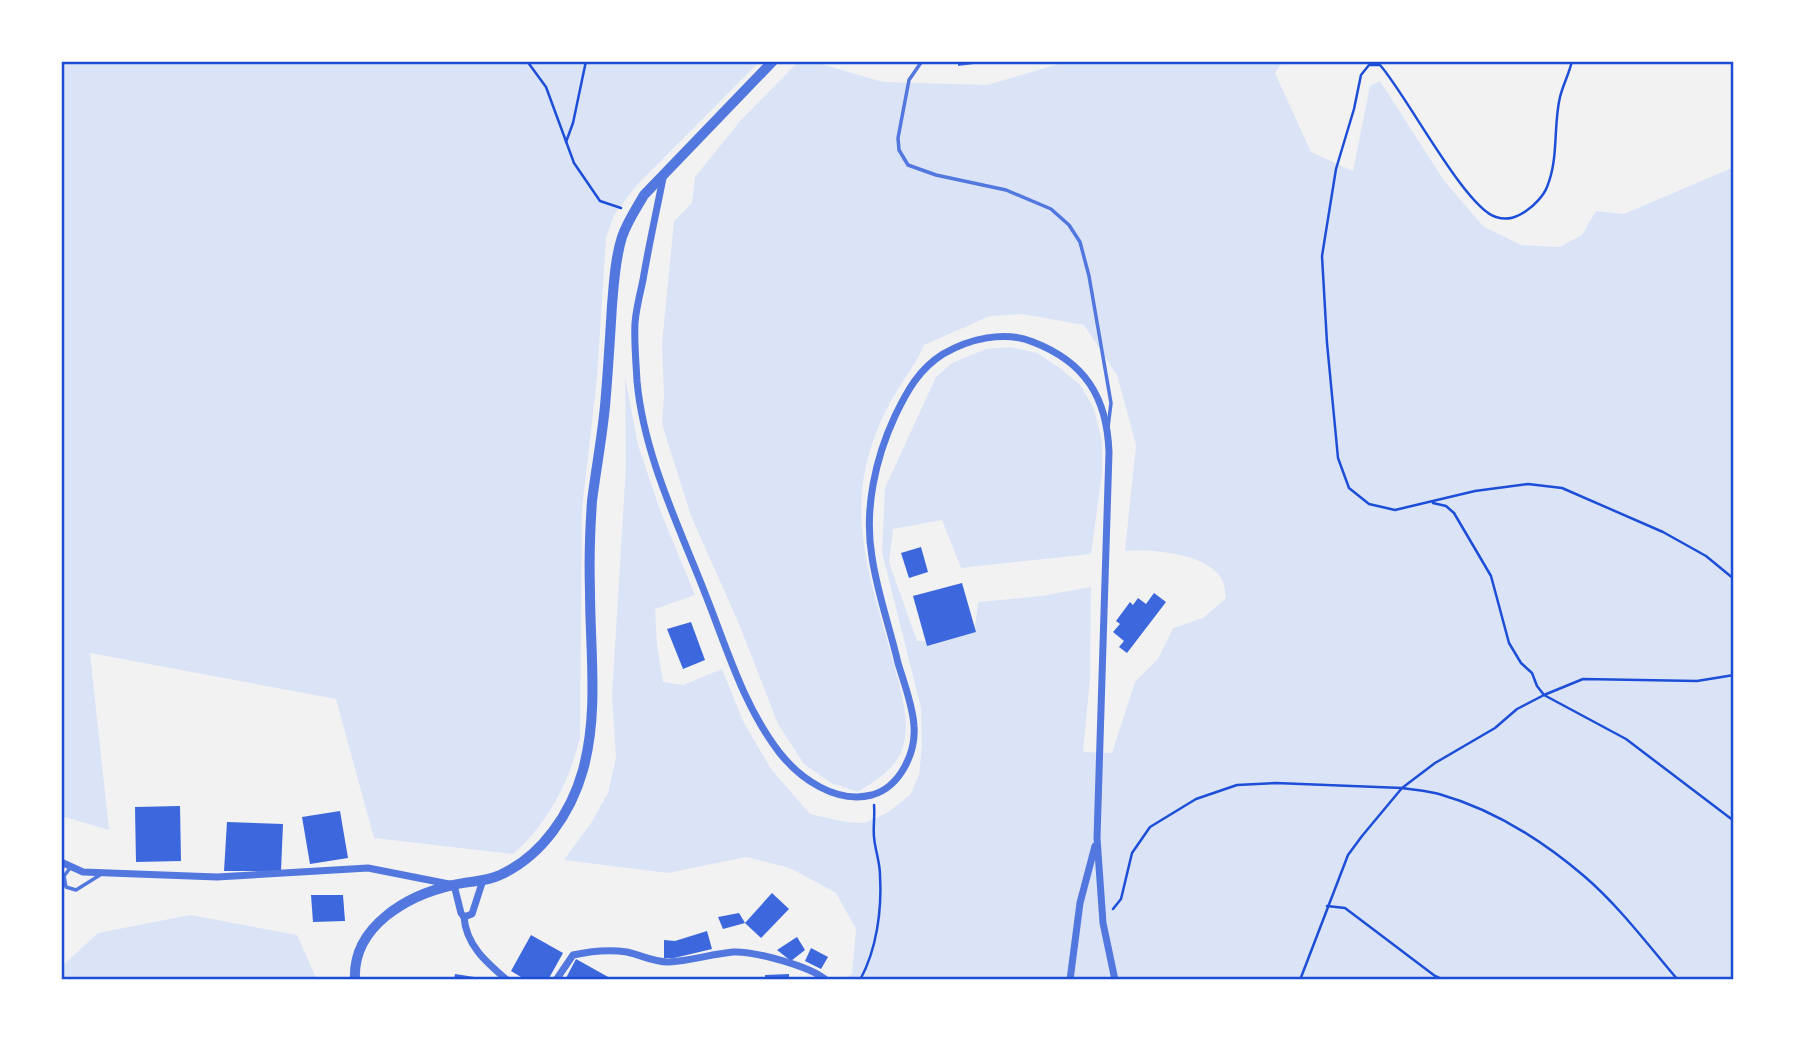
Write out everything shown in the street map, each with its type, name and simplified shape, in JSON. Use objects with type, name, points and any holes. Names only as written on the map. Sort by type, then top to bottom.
[{"type":"street","points":[[355,980],[362,946],[378,923],[404,902],[454,885],[500,875],[524,860],[544,842],[563,818],[576,795],[591,737],[589,589],[592,502],[605,408],[617,255],[623,235],[644,195],[773,61]]},
{"type":"street","points":[[665,173],[635,322],[638,382],[648,442],[734,666],[761,727],[781,755],[817,787],[843,796],[873,795],[895,783],[911,755],[915,726],[872,556],[870,508],[878,461],[891,424],[909,388],[931,362],[960,344],[996,336],[1026,339],[1056,351],[1083,372],[1099,396],[1108,427],[1097,838],[1103,923],[1115,980]]},
{"type":"street","points":[[1070,980],[1080,903],[1097,838]]},
{"type":"street","points":[[61,862],[83,872],[102,874],[217,877],[368,869],[454,885]]},
{"type":"street","points":[[464,917],[472,915],[484,880]]},
{"type":"street","points":[[454,885],[466,933],[480,956],[507,980]]},
{"type":"street","points":[[556,980],[573,955],[597,950],[629,952],[649,960],[668,962],[735,952],[765,957],[803,969],[826,980]]},
{"type":"lane","points":[[922,61],[909,80],[898,138],[899,150],[908,165],[936,175],[1006,190],[1051,209],[1069,225],[1080,243],[1089,276],[1111,403],[1108,427]]},
{"type":"lane","points":[[71,867],[64,876],[66,887],[76,890],[102,874]]},
{"type":"path","points":[[527,61],[546,88],[574,163],[600,201],[634,213]]},
{"type":"path","points":[[566,142],[573,123],[586,61]]},
{"type":"path","points":[[1572,61],[1560,97],[1554,159],[1547,188],[1532,208],[1514,218],[1495,217],[1478,203],[1438,153],[1392,79],[1380,65],[1370,63],[1361,75],[1336,169],[1322,257],[1338,458],[1349,488],[1369,504],[1395,510],[1475,491],[1528,484],[1563,488],[1663,532],[1706,556],[1734,579]]},
{"type":"path","points":[[1430,502],[1446,506],[1454,513],[1486,567],[1491,576],[1509,643],[1521,663],[1532,673],[1544,695],[1626,739],[1734,821]]},
{"type":"path","points":[[1300,980],[1348,855],[1402,788],[1436,763],[1495,728],[1517,709],[1583,679],[1697,681],[1734,675]]},
{"type":"path","points":[[1103,923],[1121,899],[1132,853],[1150,827],[1196,799],[1237,785],[1276,783],[1402,788],[1438,794],[1473,807],[1529,835],[1585,877],[1678,980]]},
{"type":"path","points":[[860,980],[868,966],[874,942],[880,898],[873,795]]},
{"type":"path","points":[[1327,906],[1345,908],[1444,980]]},
{"type":"shaded area","points":[[61,61],[760,61],[636,186],[614,215],[606,238],[597,378],[582,509],[580,738],[556,801],[537,829],[513,854],[374,838],[336,699],[90,653],[109,830],[61,816]]},
{"type":"shaded area","points":[[799,61],[811,61],[883,82],[987,85],[1069,61],[1283,61],[1275,73],[1311,152],[1353,171],[1370,86],[1380,81],[1445,182],[1484,227],[1521,245],[1560,247],[1582,235],[1596,211],[1624,214],[1734,167],[1734,980],[842,980],[852,974],[856,929],[836,893],[790,868],[746,857],[668,873],[564,860],[591,823],[608,793],[616,758],[612,695],[626,466],[625,377],[638,445],[660,510],[695,595],[655,609],[663,682],[683,685],[722,669],[743,721],[771,769],[810,814],[864,823],[887,813],[910,795],[919,775],[922,745],[921,708],[882,552],[885,488],[936,377],[952,363],[986,349],[1011,347],[1037,353],[1060,368],[1081,386],[1094,409],[1102,441],[1102,474],[1091,554],[961,568],[942,520],[893,529],[889,562],[917,641],[937,642],[975,628],[978,602],[1041,596],[1091,587],[1090,679],[1083,752],[1112,753],[1135,682],[1158,659],[1173,628],[1203,618],[1226,598],[1223,582],[1216,572],[1194,559],[1165,552],[1125,551],[1136,445],[1117,375],[1084,325],[1022,314],[990,316],[924,345],[881,421],[872,443],[864,476],[861,500],[864,547],[904,703],[906,733],[901,752],[886,772],[858,792],[831,783],[804,764],[778,724],[739,624],[691,516],[662,424],[662,344],[674,221],[692,203],[695,177],[741,120]]},
{"type":"shaded area","points":[[190,915],[297,935],[317,980],[61,980],[61,967],[98,933]]},
{"type":"building","points":[[958,61],[982,61],[982,63],[958,66]]},
{"type":"building","points":[[921,547],[928,572],[909,578],[901,553]]},
{"type":"building","points":[[962,583],[976,632],[927,646],[913,596]]},
{"type":"building","points":[[1154,593],[1166,602],[1127,653],[1119,647],[1124,641],[1113,632],[1120,624],[1116,621],[1130,602],[1133,605],[1138,598],[1146,604]]},
{"type":"building","points":[[691,622],[705,660],[683,669],[667,629]]},
{"type":"building","points":[[180,806],[181,861],[136,862],[135,807]]},
{"type":"building","points":[[340,811],[348,858],[310,864],[302,817]]},
{"type":"building","points":[[227,822],[283,824],[281,871],[224,871]]},
{"type":"building","points":[[772,893],[789,909],[761,938],[745,923]]},
{"type":"building","points":[[311,895],[343,895],[345,921],[313,922]]},
{"type":"building","points":[[739,913],[745,923],[723,929],[718,917]]},
{"type":"building","points":[[707,931],[712,949],[664,958],[664,940],[675,941]]},
{"type":"building","points":[[531,935],[563,953],[548,980],[526,980],[511,971]]},
{"type":"building","points":[[797,937],[805,950],[791,961],[777,950]]},
{"type":"building","points":[[811,948],[828,957],[821,969],[805,961]]},
{"type":"building","points":[[576,959],[610,978],[609,980],[565,980]]},
{"type":"building","points":[[455,974],[481,978],[481,980],[454,980]]},
{"type":"building","points":[[789,974],[789,980],[765,980],[765,975]]}]
